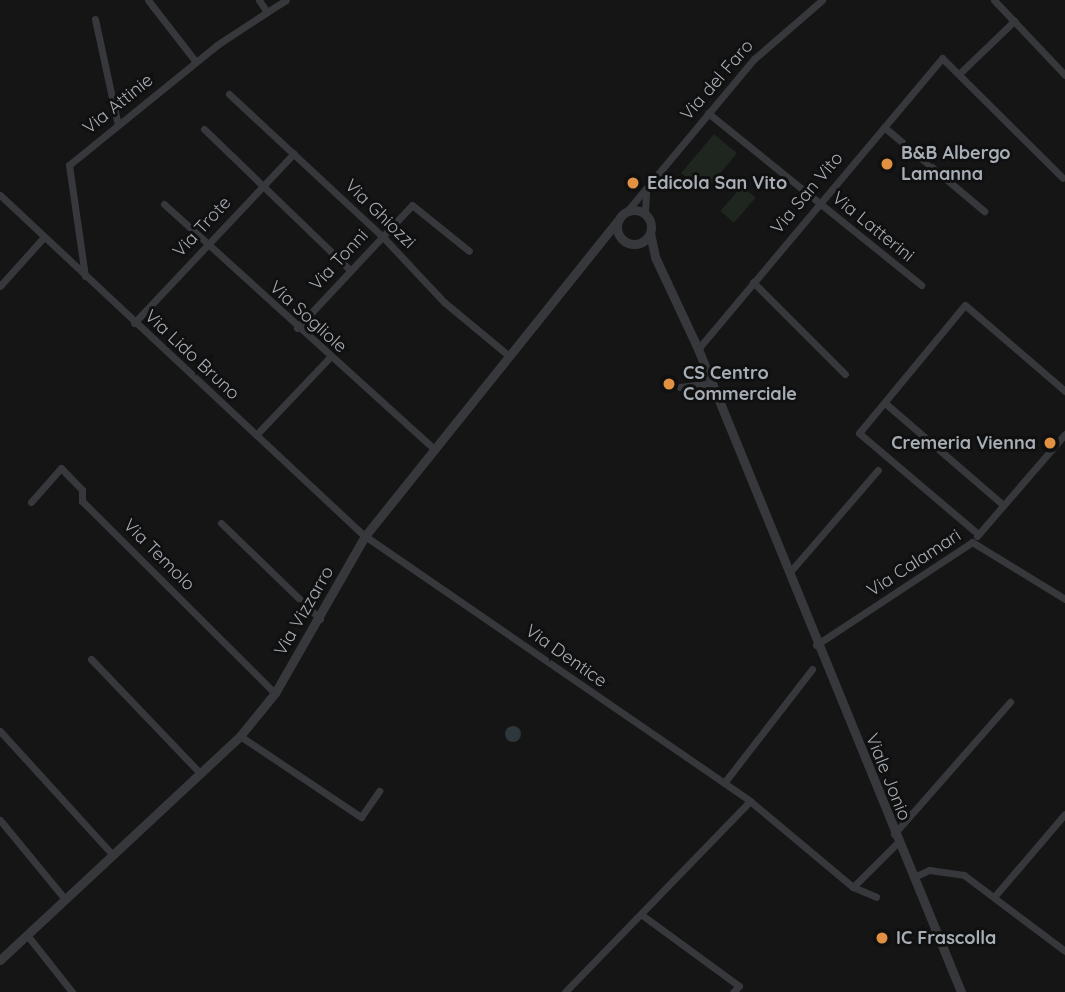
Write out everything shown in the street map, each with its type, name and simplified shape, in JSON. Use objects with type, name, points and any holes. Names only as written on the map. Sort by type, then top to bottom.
[{"type":"street","points":[[148,0],[196,62]]},
{"type":"street","points":[[259,0],[267,12]]},
{"type":"street","name":"Via Attinie","points":[[85,276],[69,165],[196,62],[286,0]]},
{"type":"street","name":"Via del Faro","points":[[628,210],[754,58],[822,0]]},
{"type":"street","points":[[994,0],[1065,75]]},
{"type":"street","points":[[95,19],[118,125]]},
{"type":"street","points":[[1014,21],[961,72],[1063,178]]},
{"type":"street","name":"Via San Vito","points":[[698,349],[942,58],[961,72]]},
{"type":"street","name":"Via Ghiozzi","points":[[229,94],[382,236],[444,302],[509,356]]},
{"type":"street","name":"Via Latterini","points":[[708,113],[921,285]]},
{"type":"street","points":[[884,127],[984,211]]},
{"type":"street","points":[[204,129],[350,270]]},
{"type":"street","name":"Via Trote","points":[[134,323],[294,153]]},
{"type":"street","points":[[617,222],[621,238],[637,244],[650,233],[645,213],[646,190]]},
{"type":"street","name":"Via Lido Bruno","points":[[0,195],[365,536]]},
{"type":"street","name":"Via Sogliole","points":[[164,204],[329,358],[435,450]]},
{"type":"street","name":"Via Tonni","points":[[297,328],[412,205],[469,251]]},
{"type":"street","points":[[628,210],[645,213]]},
{"type":"street","name":"Via Vizzarro","points":[[0,960],[240,736],[275,693],[320,619],[365,536],[628,210]]},
{"type":"street","name":"Viale Jonio","points":[[650,233],[655,257],[698,349],[816,645],[961,992]]},
{"type":"street","points":[[0,286],[44,237]]},
{"type":"street","name":"Via Vizzarro","points":[[601,246],[621,238]]},
{"type":"street","name":"Viale Jonio","points":[[637,244],[655,257]]},
{"type":"street","points":[[753,282],[845,374]]},
{"type":"street","points":[[978,534],[859,433],[965,305],[1065,391]]},
{"type":"street","points":[[256,435],[329,358]]},
{"type":"street","points":[[680,387],[711,383]]},
{"type":"street","points":[[885,403],[1003,505]]},
{"type":"street","points":[[972,542],[1065,434]]},
{"type":"street","name":"Via Temolo","points":[[31,502],[61,468],[82,491],[82,501],[275,693]]},
{"type":"street","points":[[789,573],[878,470]]},
{"type":"street","points":[[220,523],[320,619]]},
{"type":"street","name":"Via Dentice","points":[[365,536],[750,801],[853,887],[876,897]]},
{"type":"street","name":"Via Calamari","points":[[816,645],[972,542],[1065,600]]},
{"type":"street","points":[[91,659],[201,774]]},
{"type":"street","points":[[724,783],[812,669]]},
{"type":"street","points":[[853,887],[888,857],[896,839],[1010,702]]},
{"type":"street","points":[[0,731],[113,855]]},
{"type":"street","points":[[240,736],[361,817],[379,791]]},
{"type":"street","points":[[565,992],[750,801]]},
{"type":"street","points":[[994,897],[1065,814]]},
{"type":"street","points":[[0,820],[65,899]]},
{"type":"street","points":[[888,857],[906,860]]},
{"type":"street","points":[[914,877],[929,870],[964,875],[1065,951]]},
{"type":"street","points":[[642,915],[739,986],[733,992]]},
{"type":"street","points":[[27,935],[72,992]]},
{"type":"shaded area","points":[[714,134],[737,153],[704,192],[681,173]]},
{"type":"shaded area","points":[[742,186],[756,198],[734,223],[720,211]]},
{"type":"shaded area","points":[[510,726],[516,726],[521,734],[519,740],[510,742],[505,737],[505,731]]},
{"type":"place","name":"B&B Albergo Lamanna","points":[[887,164]]},
{"type":"place","name":"Edicola San Vito","points":[[633,183]]},
{"type":"place","name":"CS Centro Commerciale","points":[[669,384]]},
{"type":"place","name":"Cremeria Vienna","points":[[1050,443]]},
{"type":"place","name":"IC Frascolla","points":[[882,938]]}]
